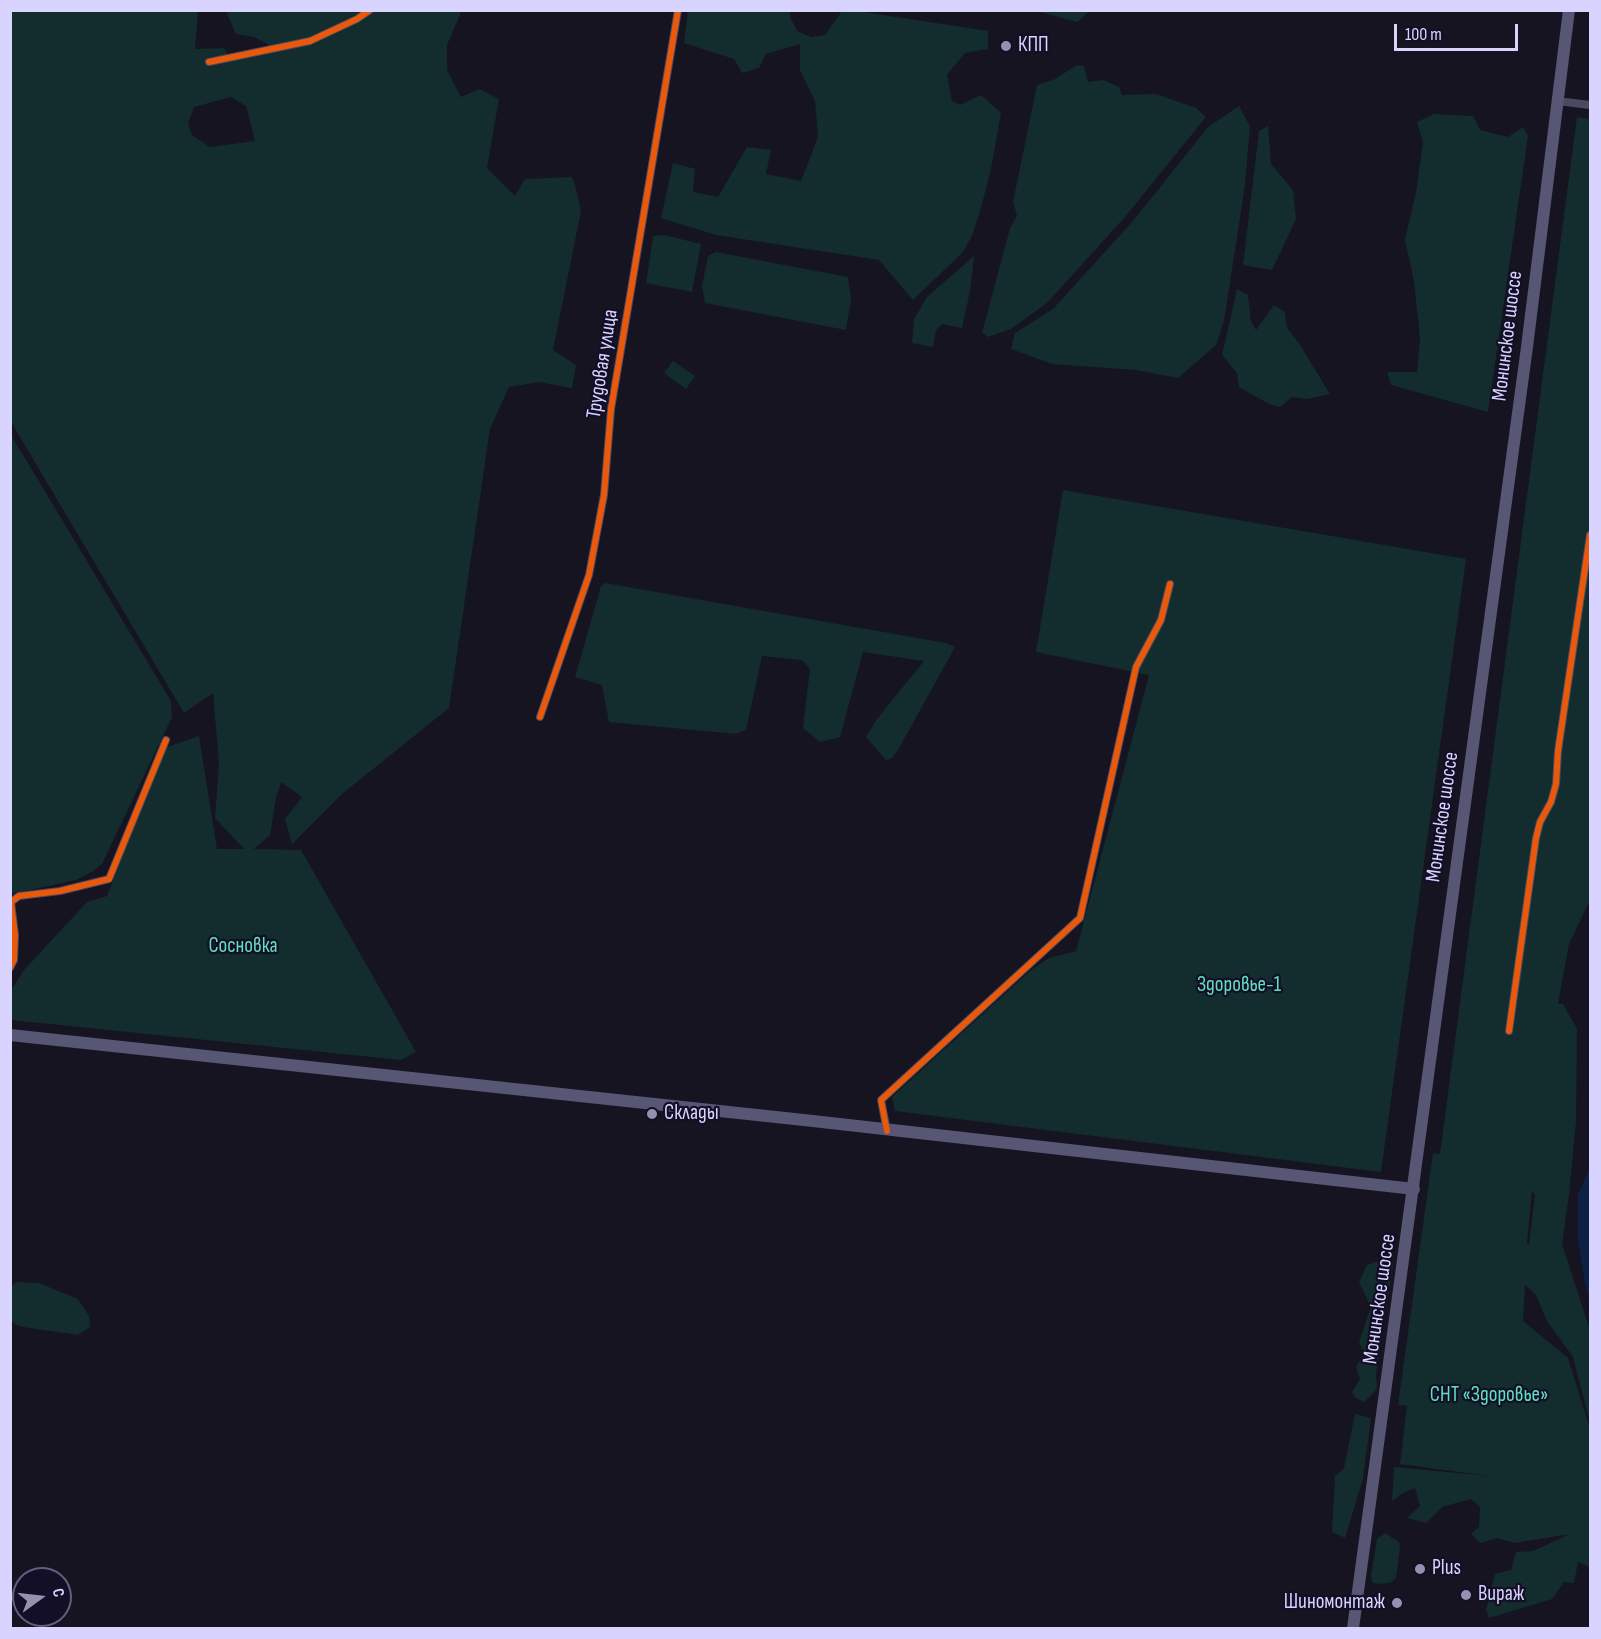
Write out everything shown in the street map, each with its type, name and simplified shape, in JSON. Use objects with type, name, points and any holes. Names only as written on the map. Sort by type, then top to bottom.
[{"type":"main road","name":"Монинское шоссе","points":[[1353,1629],[1527,347],[1569,10]]},
{"type":"main road","points":[[10,1035],[411,1077],[1414,1189]]},
{"type":"street","points":[[209,62],[310,41],[357,19],[370,10]]},
{"type":"street","name":"Трудовая улица","points":[[540,717],[589,575],[604,495],[610,409],[678,10]]},
{"type":"street","points":[[1557,101],[1590,105]]},
{"type":"street","points":[[1509,1031],[1536,838],[1540,822],[1551,802],[1556,784],[1558,751],[1590,536]]},
{"type":"street","points":[[887,1131],[881,1100],[1080,918],[1136,667],[1161,620],[1170,584]]},
{"type":"street","points":[[10,968],[14,960],[15,935],[11,902],[19,896],[60,891],[109,879],[166,740]]},
{"type":"green space","name":"Сосновка","points":[[462,10],[447,45],[447,70],[461,97],[479,89],[499,99],[487,168],[515,196],[525,179],[572,177],[575,184],[581,211],[553,350],[576,365],[572,388],[539,382],[509,387],[490,429],[449,708],[342,794],[292,844],[285,819],[302,797],[281,782],[270,835],[254,849],[301,850],[416,1052],[401,1060],[11,1020],[11,990],[24,970],[87,902],[107,896],[164,748],[199,736],[217,849],[244,849],[215,818],[219,763],[213,693],[184,713],[11,422],[11,11],[198,11],[195,49],[224,48],[228,56],[271,46],[254,37],[236,34],[226,11]],"holes":[[[231,97],[246,106],[255,141],[210,147],[192,135],[188,123],[194,107]]]},
{"type":"green space","points":[[1033,10],[1087,11],[1087,13],[1077,22]]},
{"type":"green space","points":[[688,11],[790,11],[790,17],[797,31],[811,37],[825,35],[842,11],[857,11],[988,31],[988,49],[965,53],[947,75],[952,101],[960,105],[981,95],[1001,113],[981,208],[972,236],[963,252],[913,300],[879,260],[716,235],[661,218],[673,163],[695,169],[693,192],[718,197],[747,147],[771,150],[766,174],[801,181],[818,137],[815,101],[800,70],[800,44],[766,54],[759,68],[742,73],[734,59],[684,43]]},
{"type":"green space","points":[[1077,65],[1084,66],[1088,82],[1103,80],[1119,87],[1122,95],[1156,94],[1196,108],[1206,117],[1125,217],[1047,303],[1011,329],[988,337],[982,333],[1010,228],[1017,216],[1013,202],[1037,85],[1055,79]]},
{"type":"green space","points":[[1239,106],[1250,126],[1245,185],[1224,321],[1216,345],[1178,378],[1136,370],[1052,364],[1011,349],[1015,333],[1053,309],[1133,221],[1208,127]]},
{"type":"green space","points":[[1434,114],[1473,116],[1480,130],[1508,137],[1523,127],[1528,136],[1488,412],[1391,385],[1387,372],[1417,372],[1420,338],[1414,281],[1405,240],[1416,192],[1423,142],[1417,122]]},
{"type":"green space","name":"СНТ «Здоровье»","points":[[1577,117],[1590,119],[1590,900],[1569,944],[1558,1004],[1563,1004],[1577,1029],[1576,1122],[1562,1244],[1590,1330],[1590,1423],[1573,1357],[1547,1321],[1536,1295],[1525,1285],[1523,1321],[1568,1358],[1590,1429],[1590,1567],[1578,1562],[1574,1583],[1564,1582],[1552,1599],[1489,1618],[1486,1610],[1495,1574],[1511,1570],[1516,1552],[1533,1551],[1570,1534],[1515,1543],[1497,1538],[1480,1543],[1471,1534],[1479,1527],[1480,1507],[1471,1499],[1442,1507],[1426,1523],[1407,1518],[1420,1506],[1415,1488],[1392,1501],[1394,1467],[1489,1476],[1400,1464],[1407,1406],[1398,1405],[1433,1153],[1440,1154]],"holes":[[[1532,1191],[1535,1195],[1529,1245],[1527,1243]]]},
{"type":"green space","points":[[1268,126],[1271,164],[1293,190],[1296,219],[1272,270],[1243,265],[1259,131]]},
{"type":"green space","points":[[664,235],[701,244],[692,292],[646,283],[653,236]]},
{"type":"green space","points":[[716,252],[848,277],[851,299],[846,330],[705,303],[702,286],[708,256]]},
{"type":"green space","points":[[974,256],[970,291],[962,328],[942,324],[936,330],[933,347],[912,343],[914,319],[927,297]]},
{"type":"green space","points":[[1237,289],[1248,295],[1251,321],[1256,330],[1274,305],[1285,312],[1287,328],[1299,343],[1330,394],[1307,399],[1292,397],[1280,407],[1269,404],[1239,387],[1237,373],[1222,355]]},
{"type":"green space","points":[[673,361],[695,376],[686,389],[664,373]]},
{"type":"green space","points":[[11,435],[171,701],[172,717],[102,864],[76,880],[11,894]]},
{"type":"green space","name":"Здоровье-1","points":[[1063,490],[1466,559],[1381,1172],[895,1111],[892,1097],[1031,970],[1049,958],[1076,951],[1149,675],[1036,652]]},
{"type":"green space","points":[[605,583],[946,643],[955,647],[898,750],[892,758],[886,760],[866,737],[876,720],[924,661],[863,652],[840,737],[820,742],[803,728],[810,669],[802,660],[762,656],[746,730],[736,734],[609,722],[602,685],[575,677],[601,586]]},
{"type":"green space","points":[[1385,1259],[1393,1264],[1376,1375],[1377,1389],[1364,1402],[1356,1398],[1352,1392],[1360,1379],[1356,1367],[1364,1354],[1359,1342],[1371,1307],[1359,1282],[1367,1265]]},
{"type":"green space","points":[[16,1282],[39,1283],[78,1299],[89,1316],[90,1327],[78,1335],[16,1325],[10,1320],[11,1287]]},
{"type":"green space","points":[[1355,1414],[1371,1418],[1363,1479],[1345,1538],[1332,1532],[1335,1476],[1344,1468]]},
{"type":"green space","points":[[1385,1533],[1399,1542],[1396,1578],[1390,1583],[1377,1584],[1372,1582],[1371,1576],[1377,1539]]},
{"type":"water","points":[[1590,1168],[1590,1303],[1578,1241],[1578,1194]]},
{"type":"cycle path","points":[[209,62],[310,41],[357,19],[370,10]]},
{"type":"cycle path","points":[[540,717],[589,575],[604,495],[611,409],[678,10]]},
{"type":"cycle path","points":[[1509,1031],[1536,838],[1540,822],[1551,802],[1556,784],[1558,751],[1590,535]]},
{"type":"cycle path","points":[[887,1131],[881,1100],[1080,918],[1136,667],[1161,620],[1170,584]]},
{"type":"cycle path","points":[[10,968],[14,960],[15,935],[11,902],[19,896],[60,891],[109,879],[166,740]]},
{"type":"place","name":"КПП","points":[[1006,46]]},
{"type":"place","name":"Склады","points":[[652,1114]]},
{"type":"place","name":"Plus","points":[[1420,1569]]},
{"type":"place","name":"Вираж","points":[[1466,1595]]},
{"type":"place","name":"Шиномонтаж","points":[[1397,1603]]}]
